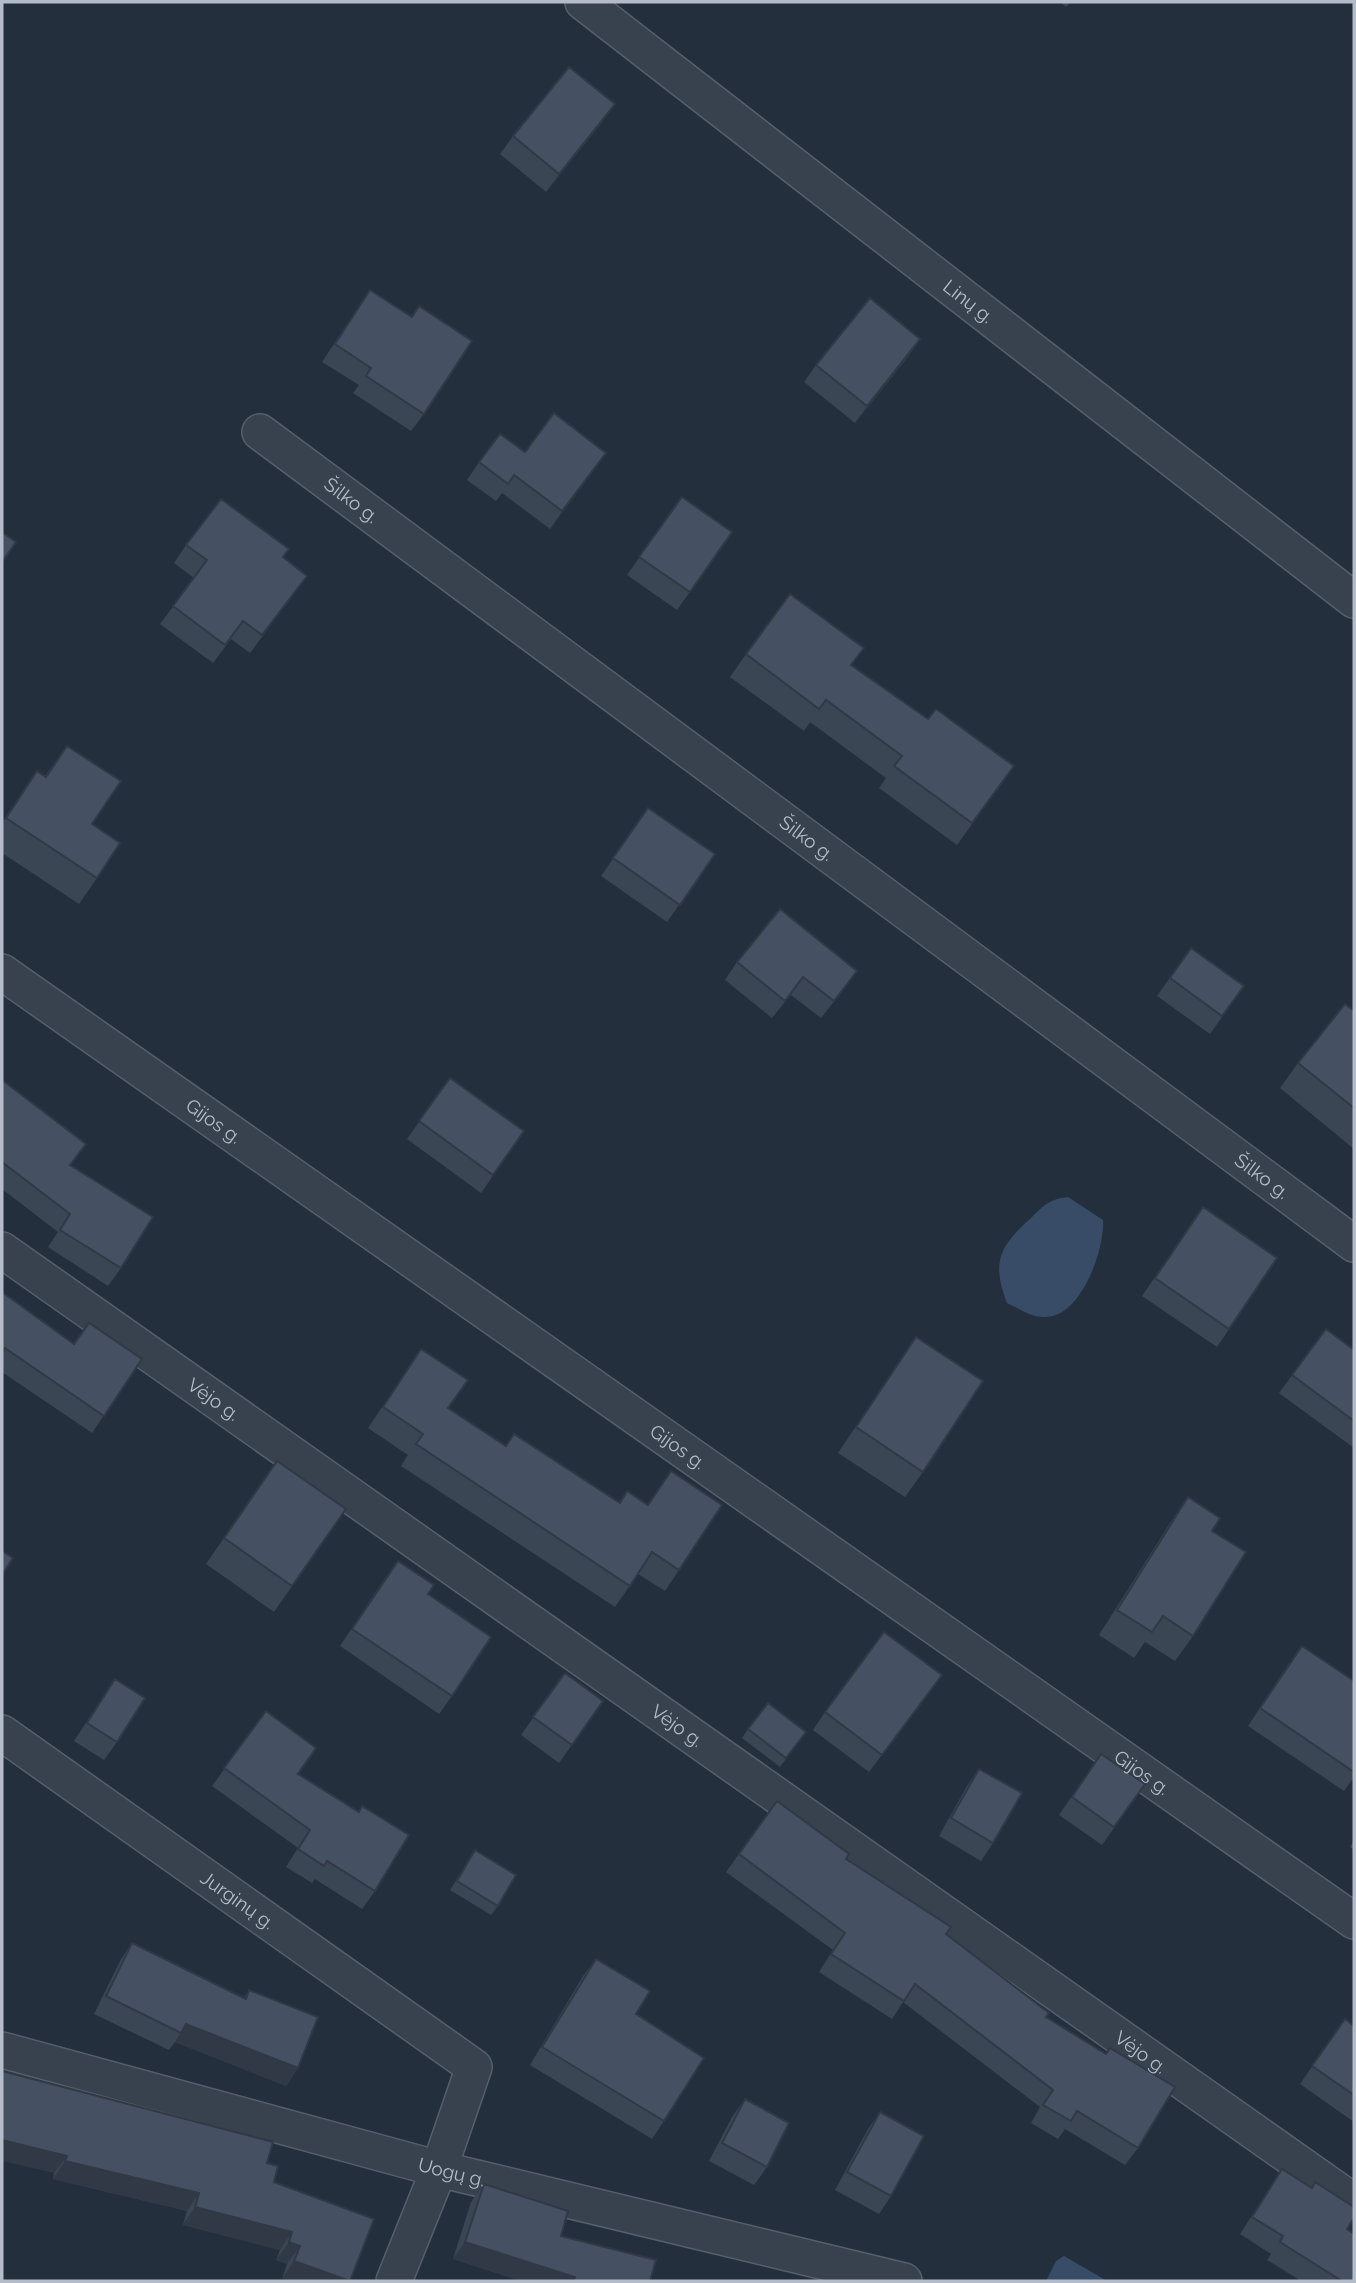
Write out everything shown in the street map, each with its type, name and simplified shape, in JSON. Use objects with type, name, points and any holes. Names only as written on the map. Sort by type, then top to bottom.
[{"type":"street","name":"Linų g.","points":[[583,2],[1354,600]]},
{"type":"street","name":"Šilko g.","points":[[260,432],[1354,1244]]},
{"type":"street","name":"Gijos g.","points":[[2,972],[1354,1921]]},
{"type":"street","name":"Vėjo g.","points":[[2,1250],[1354,2202]]},
{"type":"street","name":"Jurginų g.","points":[[2,1733],[474,2067],[439,2169]]},
{"type":"street","name":"Uogų g.","points":[[2,2050],[439,2169],[904,2281]]},
{"type":"street","points":[[394,2281],[439,2169]]},
{"type":"water","points":[[1068,1197],[1103,1220],[1100,1248],[1088,1281],[1079,1296],[1056,1315],[1034,1316],[1007,1303],[1000,1276],[1001,1255],[1012,1237],[1040,1210],[1052,1201]]},
{"type":"water","points":[[1064,2256],[1107,2281],[1046,2281],[1056,2261]]},
{"type":"building","points":[[569,67],[615,104],[559,174],[513,136]]},
{"type":"building","points":[[370,290],[412,317],[419,306],[472,341],[424,414],[366,376],[371,368],[335,344]]},
{"type":"building","points":[[870,298],[920,339],[867,406],[816,365]]},
{"type":"building","points":[[554,413],[606,453],[562,511],[514,475],[508,484],[479,462],[500,434],[525,452]]},
{"type":"building","points":[[682,497],[732,532],[690,592],[639,557]]},
{"type":"building","points":[[221,499],[289,549],[283,557],[307,576],[262,635],[243,621],[225,645],[173,606],[207,560],[186,545]]},
{"type":"building","points":[[2,532],[16,542],[2,562]]},
{"type":"building","points":[[790,594],[864,648],[851,665],[928,719],[936,709],[1014,766],[972,823],[894,766],[902,756],[826,700],[819,709],[746,654]]},
{"type":"building","points":[[67,746],[121,781],[92,824],[120,843],[97,878],[6,818],[37,771],[46,777]]},
{"type":"building","points":[[648,808],[715,854],[680,905],[613,858]]},
{"type":"building","points":[[780,909],[857,971],[834,1001],[803,977],[785,1001],[737,962]]},
{"type":"building","points":[[1191,948],[1244,986],[1222,1016],[1170,978]]},
{"type":"building","points":[[1345,1004],[1354,1011],[1354,1108],[1298,1063]]},
{"type":"building","points":[[450,1078],[524,1131],[493,1175],[419,1121]]},
{"type":"building","points":[[2,1080],[86,1144],[70,1165],[153,1217],[121,1268],[60,1230],[70,1214],[2,1162]]},
{"type":"building","points":[[1203,1207],[1277,1258],[1229,1329],[1155,1278]]},
{"type":"building","points":[[2,1292],[74,1344],[89,1323],[142,1359],[104,1416],[5,1348],[2,1352]]},
{"type":"building","points":[[1326,1329],[1354,1350],[1354,1421],[1292,1375]]},
{"type":"building","points":[[916,1337],[983,1381],[923,1472],[856,1427]]},
{"type":"building","points":[[421,1349],[468,1380],[448,1408],[506,1446],[514,1434],[620,1503],[627,1491],[648,1505],[671,1471],[722,1505],[679,1570],[652,1552],[630,1586],[416,1444],[423,1434],[383,1407]]},
{"type":"building","points":[[277,1461],[346,1509],[292,1586],[224,1538]]},
{"type":"building","points":[[1188,1497],[1220,1518],[1212,1531],[1246,1552],[1193,1636],[1163,1616],[1152,1632],[1117,1610]]},
{"type":"building","points":[[2,1551],[13,1558],[2,1575]]},
{"type":"building","points":[[398,1561],[434,1585],[428,1594],[491,1637],[452,1696],[352,1629]]},
{"type":"building","points":[[884,1632],[942,1675],[882,1755],[825,1712]]},
{"type":"building","points":[[1302,1646],[1354,1681],[1354,1772],[1260,1708]]},
{"type":"building","points":[[565,1673],[603,1701],[572,1745],[533,1717]]},
{"type":"building","points":[[115,1679],[145,1698],[117,1742],[87,1723]]},
{"type":"building","points":[[768,1703],[806,1732],[786,1758],[748,1729]]},
{"type":"building","points":[[266,1711],[316,1748],[298,1774],[359,1812],[362,1806],[409,1835],[375,1891],[327,1861],[324,1866],[298,1849],[310,1830],[224,1768]]},
{"type":"building","points":[[1101,1754],[1145,1784],[1114,1827],[1072,1797]]},
{"type":"building","points":[[979,1769],[1022,1793],[993,1843],[951,1818]]},
{"type":"building","points":[[777,1801],[849,1854],[846,1859],[951,1927],[946,1934],[1049,2013],[1046,2017],[1106,2054],[1110,2048],[1175,2087],[1138,2148],[1077,2111],[1071,2121],[1043,2105],[1053,2090],[915,1984],[904,2001],[831,1954],[845,1933],[739,1854]]},
{"type":"building","points":[[475,1850],[516,1875],[498,1906],[457,1881]]},
{"type":"building","points":[[132,1943],[246,1999],[249,1990],[318,2017],[298,2068],[186,2024],[181,2033],[106,1996]]},
{"type":"building","points":[[596,1959],[650,1991],[636,2014],[704,2058],[664,2121],[542,2047]]},
{"type":"building","points":[[1345,2019],[1354,2026],[1354,2095],[1312,2066]]},
{"type":"building","points":[[2,2071],[273,2142],[267,2163],[278,2166],[274,2182],[374,2219],[350,2281],[294,2261],[300,2246],[289,2242],[292,2232],[195,2207],[199,2193],[65,2161],[67,2156],[2,2140]]},
{"type":"building","points":[[745,2099],[789,2123],[767,2167],[722,2143]]},
{"type":"building","points":[[880,2112],[924,2136],[891,2196],[847,2172]]},
{"type":"building","points":[[1282,2169],[1312,2188],[1315,2182],[1354,2207],[1354,2218],[1347,2229],[1354,2234],[1354,2281],[1342,2281],[1280,2242],[1283,2236],[1252,2217]]},
{"type":"building","points":[[484,2184],[568,2211],[561,2236],[656,2260],[650,2281],[573,2281],[575,2277],[465,2242]]}]
